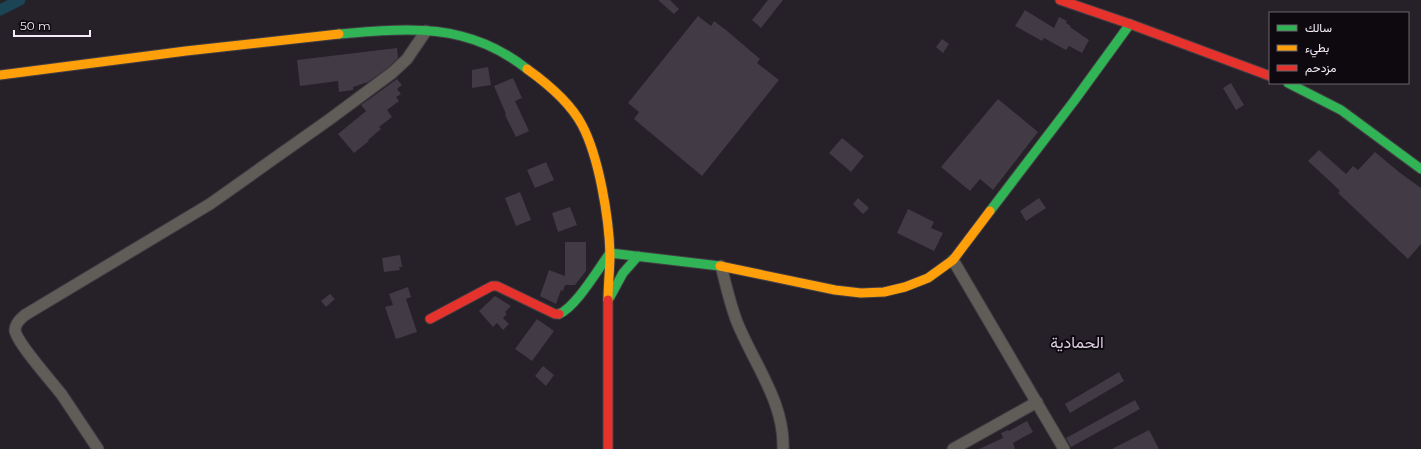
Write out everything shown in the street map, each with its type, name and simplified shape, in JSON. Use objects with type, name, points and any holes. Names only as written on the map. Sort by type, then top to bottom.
[{"type":"main road","points":[[1060,0],[1130,24],[1269,76]]},
{"type":"main road","points":[[610,253],[721,266],[835,290],[884,292],[905,287],[928,278],[953,260],[1074,101],[1130,24]]},
{"type":"main road","points":[[0,75],[281,39],[368,31],[426,31],[462,36],[483,43],[506,54],[530,70],[555,91],[576,115],[590,140],[605,206],[610,253],[608,301],[608,449]]},
{"type":"main road","points":[[1290,84],[1341,110],[1421,169]]},
{"type":"main road","points":[[430,319],[492,286],[497,286],[555,314],[560,314],[566,310],[586,287],[610,253]]},
{"type":"main road","points":[[608,301],[623,273],[638,256]]},
{"type":"street","points":[[98,449],[61,395],[18,338],[15,330],[17,323],[24,315],[210,204],[330,119],[397,69],[407,59],[426,31]]},
{"type":"street","points":[[953,260],[1064,449]]},
{"type":"street","points":[[721,266],[731,305],[738,323],[779,413],[783,437],[783,449]]},
{"type":"street","points":[[953,449],[1037,402]]},
{"type":"building","points":[[658,0],[670,0],[679,9],[674,14]]},
{"type":"building","points":[[768,0],[783,0],[761,28],[752,20]]},
{"type":"building","points":[[1025,10],[1054,28],[1059,17],[1067,21],[1066,23],[1071,26],[1070,27],[1089,40],[1082,53],[1069,46],[1066,50],[1044,38],[1042,41],[1015,26]]},
{"type":"building","points":[[698,16],[711,26],[714,21],[726,30],[760,59],[757,63],[779,80],[702,176],[634,119],[639,112],[628,103]]},
{"type":"building","points":[[942,39],[949,44],[943,53],[936,47]]},
{"type":"building","points":[[397,48],[398,58],[388,68],[368,82],[353,87],[353,90],[339,92],[338,81],[300,86],[297,60]]},
{"type":"building","points":[[488,67],[491,85],[472,88],[472,70]]},
{"type":"building","points":[[513,78],[522,98],[515,101],[529,131],[516,137],[505,115],[506,114],[494,86]]},
{"type":"building","points":[[397,79],[402,85],[397,89],[401,94],[396,97],[399,101],[387,110],[392,117],[379,127],[381,129],[354,153],[338,134],[366,111],[361,105]]},
{"type":"building","points":[[1231,83],[1244,105],[1236,110],[1223,88]]},
{"type":"building","points":[[998,99],[1038,132],[993,190],[980,179],[970,191],[941,167]]},
{"type":"building","points":[[842,138],[864,156],[851,172],[829,153]]},
{"type":"building","points":[[1319,150],[1346,174],[1353,166],[1358,170],[1375,152],[1421,188],[1421,244],[1408,259],[1338,193],[1340,191],[1308,161]]},
{"type":"building","points":[[546,162],[554,180],[535,188],[527,170]]},
{"type":"building","points":[[520,192],[531,220],[516,226],[505,198]]},
{"type":"building","points":[[858,198],[869,208],[863,214],[853,204]]},
{"type":"building","points":[[1039,198],[1046,208],[1026,221],[1020,211]]},
{"type":"building","points":[[570,207],[577,225],[558,232],[552,213]]},
{"type":"building","points":[[908,209],[934,222],[931,228],[943,233],[934,251],[897,233]]},
{"type":"building","points":[[565,242],[586,242],[586,271],[575,285],[565,285],[563,291],[561,290],[556,304],[540,296],[549,270],[565,276]]},
{"type":"building","points":[[400,255],[402,267],[399,267],[400,270],[384,272],[382,258]]},
{"type":"building","points":[[408,287],[411,297],[406,299],[417,332],[396,339],[385,307],[393,305],[389,294]]},
{"type":"building","points":[[330,294],[335,299],[326,307],[321,301]]},
{"type":"building","points":[[495,296],[511,306],[505,312],[507,314],[503,318],[509,324],[503,330],[497,323],[493,327],[479,311]]},
{"type":"building","points":[[537,319],[554,331],[532,361],[515,349]]},
{"type":"building","points":[[543,366],[554,375],[546,386],[535,376]]},
{"type":"building","points":[[1119,372],[1124,381],[1070,413],[1065,404]]},
{"type":"building","points":[[1135,400],[1140,409],[1071,447],[1066,438]]},
{"type":"building","points":[[1027,421],[1033,432],[1013,443],[1015,449],[979,449],[1003,438],[1001,433],[1008,430],[1009,431]]},
{"type":"building","points":[[1149,430],[1159,449],[1112,449]]},
{"type":"waterway","points":[[0,10],[20,0]]},
{"type":"traffic: fast","points":[[990,211],[1074,101],[1130,24]]},
{"type":"traffic: fast","points":[[339,34],[400,30],[447,33],[487,45],[512,58],[527,69]]},
{"type":"traffic: fast","points":[[1290,84],[1341,110],[1421,169]]},
{"type":"traffic: fast","points":[[559,314],[566,310],[579,296],[610,253],[720,266]]},
{"type":"traffic: fast","points":[[610,297],[623,273],[638,256]]},
{"type":"traffic: slow","points":[[0,75],[186,51],[339,34]]},
{"type":"traffic: slow","points":[[527,69],[565,101],[582,125],[588,138],[598,170],[608,223],[610,254],[608,300]]},
{"type":"traffic: slow","points":[[720,266],[835,290],[861,293],[884,292],[905,287],[928,278],[953,260],[990,211]]},
{"type":"traffic: jam","points":[[1060,0],[1130,24],[1269,76]]},
{"type":"traffic: jam","points":[[430,319],[492,286],[497,286],[555,314],[559,314]]},
{"type":"traffic: jam","points":[[608,300],[608,449]]},
{"type":"district","name":"الحمادية","points":[[1077,342]]}]
